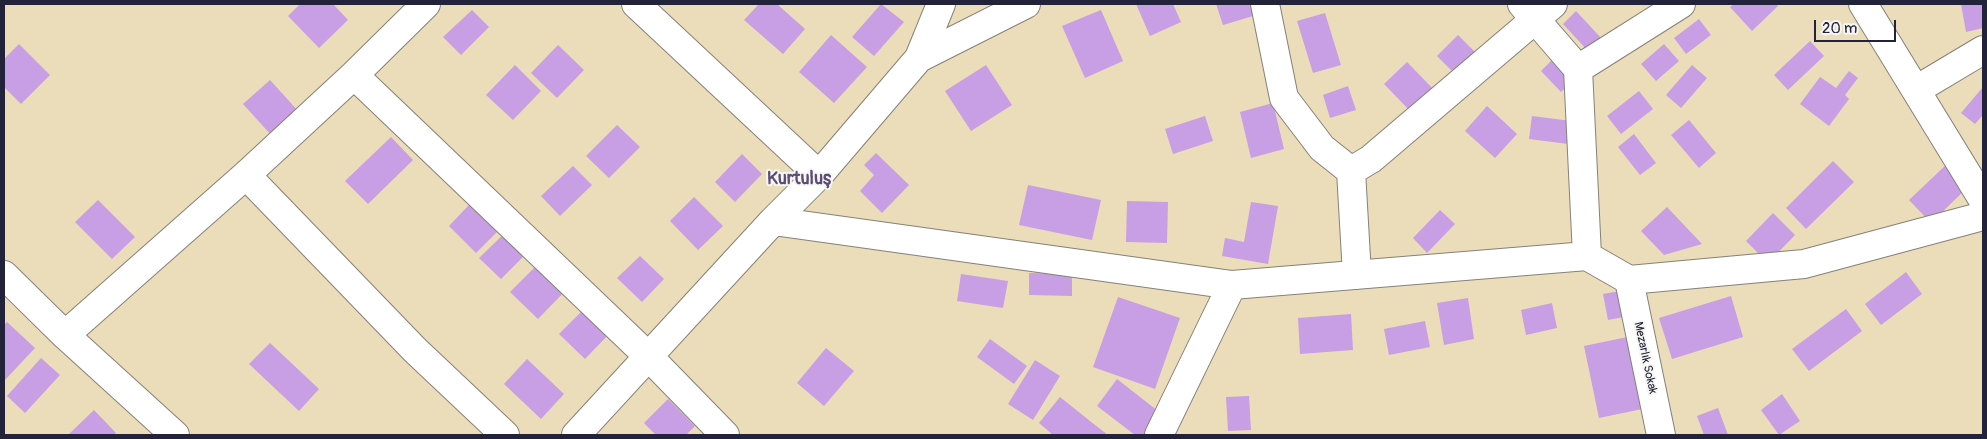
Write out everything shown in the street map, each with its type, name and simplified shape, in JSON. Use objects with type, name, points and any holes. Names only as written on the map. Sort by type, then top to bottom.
[{"type":"street","points":[[65,335],[246,175],[354,75],[426,4]]},
{"type":"street","points":[[636,4],[819,175]]},
{"type":"street","points":[[919,58],[1026,4]]},
{"type":"street","points":[[1265,4],[1284,98],[1322,148],[1351,171],[1357,275]]},
{"type":"street","points":[[1578,69],[1681,4]]},
{"type":"street","points":[[1863,4],[1983,200]]},
{"type":"street","points":[[576,435],[773,221],[819,175],[919,58],[938,6]]},
{"type":"street","points":[[1351,171],[1371,159],[1537,9],[1578,69],[1587,256]]},
{"type":"street","points":[[1916,90],[1983,50]]},
{"type":"street","points":[[354,75],[649,357],[726,435]]},
{"type":"street","points":[[246,175],[414,350],[505,435]]},
{"type":"street","points":[[773,221],[1232,286],[1587,256],[1629,280],[1804,264],[1983,216]]},
{"type":"street","points":[[4,275],[65,335],[175,435]]},
{"type":"street","name":"Mezarlık Sokak","points":[[1629,280],[1661,435]]},
{"type":"street","points":[[1159,435],[1232,286]]},
{"type":"building","points":[[300,4],[333,4],[348,20],[319,48],[288,16]]},
{"type":"building","points":[[759,4],[777,4],[805,29],[783,54],[744,20]]},
{"type":"building","points":[[881,4],[904,22],[874,56],[852,37]]},
{"type":"building","points":[[1136,4],[1173,4],[1181,22],[1150,36]]},
{"type":"building","points":[[1216,4],[1260,4],[1263,13],[1223,25]]},
{"type":"building","points":[[1734,4],[1776,4],[1778,6],[1752,31],[1730,7]]},
{"type":"building","points":[[1961,4],[1982,4],[1983,28],[1966,32]]},
{"type":"building","points":[[472,10],[489,27],[461,55],[443,37]]},
{"type":"building","points":[[1101,10],[1123,61],[1085,78],[1062,26]]},
{"type":"building","points":[[1576,11],[1603,40],[1589,52],[1563,24]]},
{"type":"building","points":[[1325,13],[1341,65],[1313,73],[1297,21]]},
{"type":"building","points":[[1699,19],[1711,35],[1686,54],[1674,38]]},
{"type":"building","points":[[831,35],[867,67],[834,103],[799,72]]},
{"type":"building","points":[[1458,35],[1482,59],[1461,80],[1437,56]]},
{"type":"building","points":[[1810,41],[1824,56],[1788,90],[1774,75]]},
{"type":"building","points":[[19,44],[50,75],[21,104],[4,87],[4,59]]},
{"type":"building","points":[[1664,44],[1679,61],[1656,81],[1641,64]]},
{"type":"building","points":[[558,45],[584,70],[557,98],[531,73]]},
{"type":"building","points":[[1557,55],[1578,76],[1561,92],[1541,71]]},
{"type":"building","points":[[1407,62],[1438,94],[1415,116],[1384,84]]},
{"type":"building","points":[[515,65],[541,91],[513,120],[486,95]]},
{"type":"building","points":[[986,65],[1012,105],[971,131],[945,91]]},
{"type":"building","points":[[1692,65],[1707,78],[1681,108],[1666,95]]},
{"type":"building","points":[[1849,71],[1858,78],[1845,95],[1849,99],[1829,126],[1800,104],[1820,77],[1836,88]]},
{"type":"building","points":[[270,80],[299,112],[272,136],[243,104]]},
{"type":"building","points":[[1348,86],[1356,110],[1330,118],[1323,95]]},
{"type":"building","points":[[1983,87],[1983,115],[1975,124],[1961,113]]},
{"type":"building","points":[[1639,91],[1653,109],[1621,134],[1607,116]]},
{"type":"building","points":[[1273,103],[1284,149],[1251,158],[1240,112]]},
{"type":"building","points":[[1487,106],[1517,134],[1495,158],[1465,131]]},
{"type":"building","points":[[1205,116],[1213,141],[1173,154],[1165,129]]},
{"type":"building","points":[[1532,116],[1579,122],[1576,145],[1529,139]]},
{"type":"building","points":[[1689,120],[1716,153],[1699,168],[1671,135]]},
{"type":"building","points":[[617,125],[640,147],[609,178],[586,156]]},
{"type":"building","points":[[1634,134],[1656,163],[1640,175],[1618,147]]},
{"type":"building","points":[[391,137],[413,160],[368,204],[345,181]]},
{"type":"building","points":[[876,153],[909,185],[882,213],[860,191],[874,175],[864,165]]},
{"type":"building","points":[[742,154],[762,174],[735,202],[715,182]]},
{"type":"building","points":[[1833,161],[1854,182],[1806,229],[1786,208]]},
{"type":"building","points":[[1948,163],[1969,186],[1931,223],[1909,200]]},
{"type":"building","points":[[573,166],[592,185],[560,216],[541,196]]},
{"type":"building","points":[[1028,185],[1101,200],[1092,240],[1019,225]]},
{"type":"building","points":[[694,197],[723,226],[698,250],[670,221]]},
{"type":"building","points":[[98,200],[135,237],[112,259],[75,222]]},
{"type":"building","points":[[1127,201],[1168,202],[1167,243],[1126,242]]},
{"type":"building","points":[[1251,202],[1278,206],[1268,264],[1222,256],[1225,238],[1244,242]]},
{"type":"building","points":[[469,205],[497,232],[476,253],[449,226]]},
{"type":"building","points":[[1667,207],[1702,244],[1664,255],[1641,231]]},
{"type":"building","points":[[1440,210],[1455,224],[1427,253],[1413,238]]},
{"type":"building","points":[[1773,213],[1795,235],[1768,263],[1746,241]]},
{"type":"building","points":[[510,228],[531,249],[501,279],[479,258]]},
{"type":"building","points":[[640,256],[664,279],[642,302],[617,278]]},
{"type":"building","points":[[542,260],[569,287],[538,319],[510,292]]},
{"type":"building","points":[[1906,272],[1922,294],[1881,325],[1865,304]]},
{"type":"building","points":[[1029,273],[1072,274],[1072,296],[1029,295]]},
{"type":"building","points":[[961,274],[1008,281],[1003,308],[957,301]]},
{"type":"building","points":[[1625,290],[1629,316],[1608,320],[1603,294]]},
{"type":"building","points":[[1731,296],[1743,337],[1672,359],[1659,318]]},
{"type":"building","points":[[1118,297],[1180,318],[1155,389],[1093,367]]},
{"type":"building","points":[[1468,298],[1474,339],[1444,345],[1437,303]]},
{"type":"building","points":[[1552,303],[1557,328],[1526,335],[1521,310]]},
{"type":"building","points":[[585,308],[610,333],[585,359],[559,334]]},
{"type":"building","points":[[1846,309],[1862,331],[1809,371],[1792,349]]},
{"type":"building","points":[[1351,314],[1353,350],[1300,354],[1298,318]]},
{"type":"building","points":[[1425,321],[1430,347],[1389,355],[1384,329]]},
{"type":"building","points":[[7,322],[35,348],[4,381],[4,325]]},
{"type":"building","points":[[1632,336],[1647,408],[1599,418],[1584,346]]},
{"type":"building","points":[[990,339],[1027,366],[1014,384],[977,357]]},
{"type":"building","points":[[270,343],[319,389],[299,411],[249,364]]},
{"type":"building","points":[[826,348],[854,371],[824,406],[797,383]]},
{"type":"building","points":[[41,358],[60,375],[25,413],[7,396]]},
{"type":"building","points":[[527,359],[564,394],[541,419],[504,384]]},
{"type":"building","points":[[1035,360],[1060,376],[1033,420],[1008,404]]},
{"type":"building","points":[[1117,379],[1163,415],[1147,435],[1135,435],[1097,406]]},
{"type":"building","points":[[1782,394],[1800,421],[1779,435],[1761,410]]},
{"type":"building","points":[[1249,396],[1251,430],[1228,431],[1226,397]]},
{"type":"building","points":[[1060,397],[1108,435],[1053,435],[1039,423]]},
{"type":"building","points":[[668,399],[695,426],[686,435],[656,435],[644,423]]},
{"type":"building","points":[[1718,408],[1728,435],[1704,435],[1697,416]]},
{"type":"building","points":[[94,410],[116,433],[113,435],[68,435]]},
{"type":"district","name":"Kurtuluş","points":[[799,179]]}]
